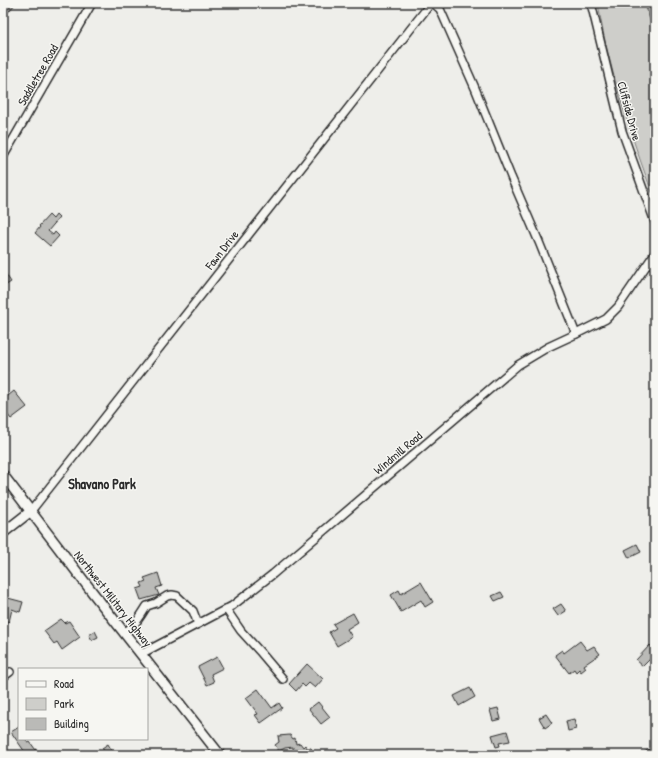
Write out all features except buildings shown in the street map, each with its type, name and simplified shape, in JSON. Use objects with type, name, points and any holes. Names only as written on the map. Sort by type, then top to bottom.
[{"type":"main road","name":"Northwest Military Highway","points":[[3,475],[220,755]]},
{"type":"main road","points":[[3,533],[30,511]]},
{"type":"street","name":"Saddletree Road","points":[[3,157],[92,3]]},
{"type":"street","points":[[432,3],[440,9],[475,88],[576,334]]},
{"type":"street","name":"Fawn Drive","points":[[30,511],[432,3]]},
{"type":"street","name":"Cliffside Drive","points":[[591,3],[622,131],[655,222]]},
{"type":"street","name":"Windmill Road","points":[[141,654],[232,606],[273,574],[518,365],[548,347],[606,318],[618,307],[655,253]]},
{"type":"street","points":[[124,633],[140,619],[146,606],[172,594],[177,596],[192,611],[198,624]]},
{"type":"street","points":[[226,609],[241,631],[283,680]]},
{"type":"street","points":[[3,677],[10,672]]},
{"type":"street","points":[[648,755],[655,751]]},
{"type":"green space","points":[[598,3],[655,3],[655,200],[624,111],[606,44]]},
{"type":"waterway","points":[[645,3],[655,34]]},
{"type":"district","name":"Shavano Park","points":[[102,484]]}]
